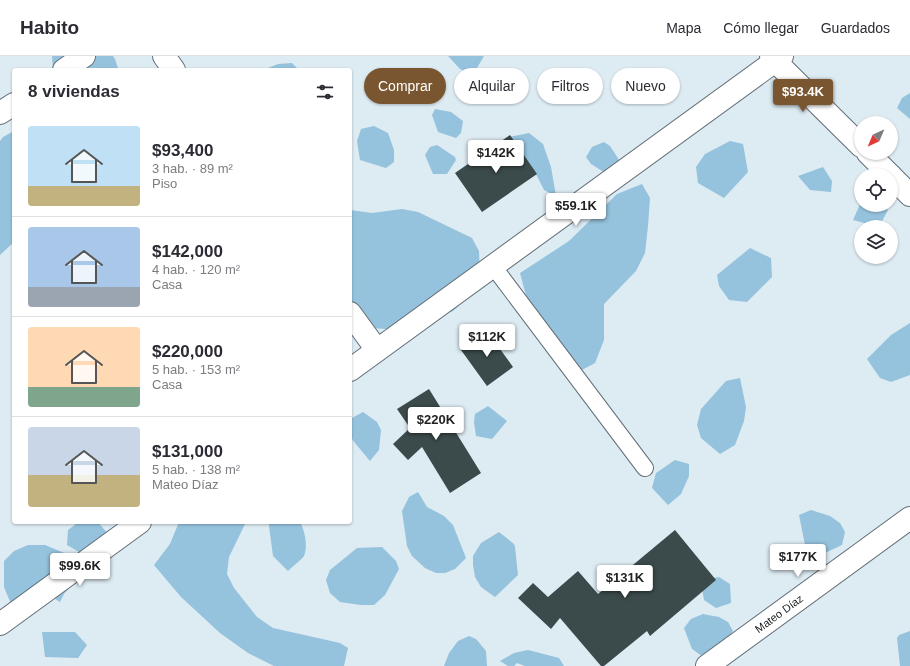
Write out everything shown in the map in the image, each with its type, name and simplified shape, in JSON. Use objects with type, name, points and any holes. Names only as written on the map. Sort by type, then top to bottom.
[{"type":"street","points":[[67,68],[84,56]]},
{"type":"street","points":[[164,56],[173,68]]},
{"type":"street","points":[[352,369],[776,58],[854,139]]},
{"type":"street","points":[[0,113],[12,105]]},
{"type":"street","points":[[875,160],[882,168]]},
{"type":"street","points":[[898,184],[910,195]]},
{"type":"street","points":[[352,316],[377,350]]},
{"type":"street","name":"Mateo Díaz","points":[[707,666],[910,518]]},
{"type":"street","points":[[0,624],[137,524]]},
{"type":"lane","points":[[493,266],[645,468]]},
{"type":"shaded area","points":[[52,56],[113,56],[118,68],[53,68]]},
{"type":"shaded area","points":[[448,56],[484,56],[477,68],[459,68]]},
{"type":"shaded area","points":[[292,63],[297,68],[268,68],[278,64]]},
{"type":"shaded area","points":[[910,93],[910,119],[897,108],[902,98]]},
{"type":"shaded area","points":[[435,109],[451,112],[463,121],[461,133],[456,138],[438,132],[432,115]]},
{"type":"shaded area","points":[[374,126],[388,133],[394,150],[394,162],[386,168],[360,160],[357,141],[361,129]]},
{"type":"shaded area","points":[[12,132],[12,244],[0,255],[0,141],[3,137]]},
{"type":"shaded area","points":[[529,133],[543,144],[551,167],[556,196],[544,190],[536,174],[509,137]]},
{"type":"shaded area","points":[[730,141],[743,144],[748,172],[724,198],[698,183],[696,167],[705,154]]},
{"type":"shaded area","points":[[604,142],[610,146],[623,166],[610,176],[591,164],[586,157],[592,147]]},
{"type":"shaded area","points":[[437,145],[455,157],[456,160],[447,174],[433,174],[425,155],[430,147]]},
{"type":"shaded area","points":[[823,167],[832,181],[831,192],[810,190],[798,176]]},
{"type":"shaded area","points":[[642,184],[650,198],[645,253],[636,271],[604,304],[604,340],[595,363],[580,371],[565,363],[541,316],[528,303],[520,273],[569,241],[617,194]]},
{"type":"shaded area","points":[[402,209],[418,212],[472,238],[479,251],[480,276],[465,300],[453,311],[413,326],[387,329],[367,328],[352,317],[352,210],[372,213]]},
{"type":"shaded area","points":[[857,212],[887,212],[883,220],[853,220]]},
{"type":"shaded area","points":[[750,248],[771,258],[772,277],[747,302],[729,300],[719,286],[717,275]]},
{"type":"shaded area","points":[[910,323],[910,375],[891,382],[880,378],[867,359],[891,335]]},
{"type":"shaded area","points":[[740,378],[746,407],[744,421],[735,445],[720,454],[701,438],[697,425],[701,409],[726,381]]},
{"type":"shaded area","points":[[488,406],[507,421],[492,439],[476,436],[474,422],[475,414]]},
{"type":"shaded area","points":[[363,412],[377,422],[381,430],[379,450],[370,461],[352,439],[352,418]]},
{"type":"shaded area","points":[[675,460],[689,464],[689,476],[681,494],[668,505],[652,488],[656,473]]},
{"type":"shaded area","points":[[418,492],[427,507],[444,516],[453,525],[466,558],[455,569],[445,573],[436,573],[425,568],[412,556],[407,546],[402,511],[409,497]]},
{"type":"shaded area","points":[[811,510],[830,516],[840,523],[845,532],[842,545],[825,553],[806,550],[799,515]]},
{"type":"shaded area","points":[[76,524],[100,524],[108,534],[93,560],[67,545],[68,530]]},
{"type":"shaded area","points":[[178,524],[245,524],[229,557],[227,574],[234,588],[257,617],[273,628],[340,643],[348,648],[344,666],[274,666],[248,653],[220,633],[181,597],[154,565],[170,544]]},
{"type":"shaded area","points":[[269,524],[301,524],[302,526],[306,543],[304,556],[288,571],[273,556]]},
{"type":"shaded area","points":[[499,532],[514,544],[518,575],[495,597],[481,587],[475,577],[473,556],[481,543]]},
{"type":"shaded area","points":[[28,545],[45,545],[69,555],[82,573],[64,594],[60,602],[52,597],[13,609],[4,587],[4,561],[14,551]]},
{"type":"shaded area","points":[[382,547],[396,561],[399,569],[385,595],[374,605],[340,602],[330,593],[326,580],[330,570],[357,548]]},
{"type":"shaded area","points":[[719,577],[730,584],[731,603],[716,608],[704,600],[702,589],[706,579]]},
{"type":"shaded area","points":[[703,614],[719,617],[728,622],[733,631],[719,650],[706,659],[692,649],[684,628],[691,619]]},
{"type":"shaded area","points":[[910,631],[910,666],[900,666],[897,638],[899,635]]},
{"type":"shaded area","points":[[42,632],[75,632],[87,645],[78,658],[45,657]]},
{"type":"shaded area","points":[[469,636],[476,639],[486,651],[487,666],[444,666],[449,653],[458,641]]},
{"type":"shaded area","points":[[528,650],[559,658],[564,666],[525,666],[517,663],[514,666],[508,666],[500,661],[514,653]]},
{"type":"building","points":[[510,135],[537,174],[482,212],[455,173]]},
{"type":"building","points":[[487,331],[513,367],[487,386],[461,350]]},
{"type":"building","points":[[429,389],[481,473],[450,493],[422,447],[408,460],[393,444],[410,428],[397,409]]},
{"type":"building","points":[[675,530],[716,580],[650,636],[647,631],[604,666],[601,666],[560,618],[551,629],[518,598],[533,583],[548,597],[578,571],[598,594]]}]
